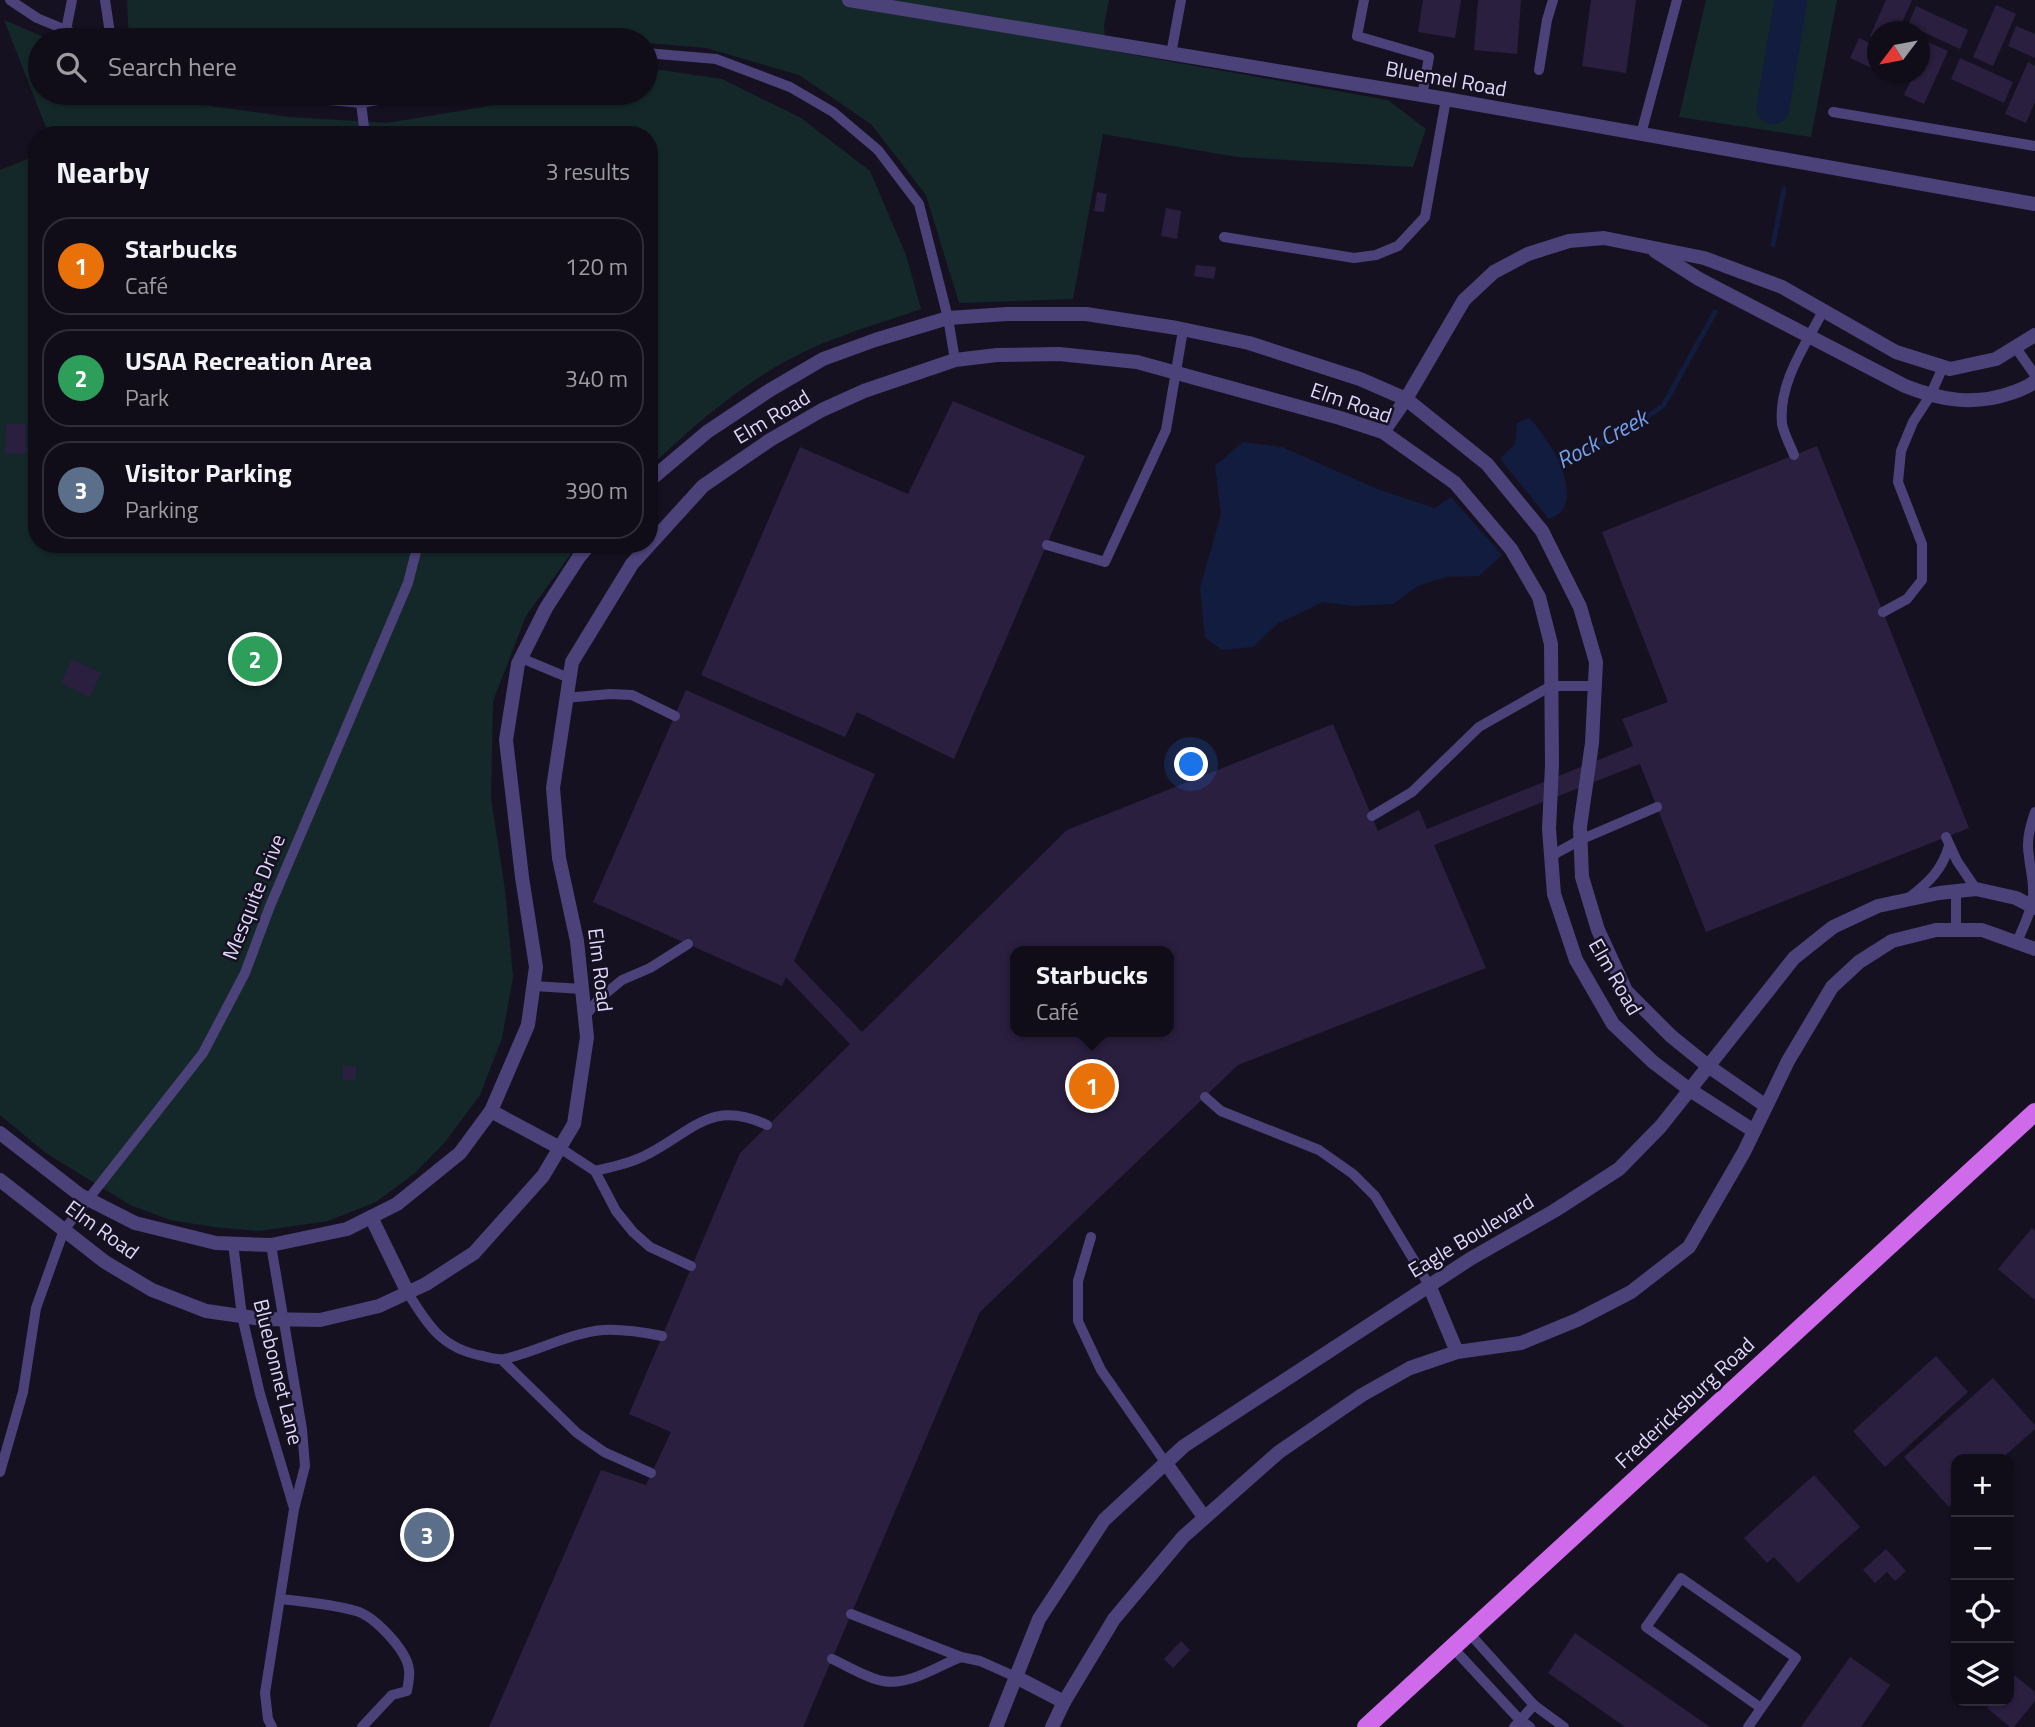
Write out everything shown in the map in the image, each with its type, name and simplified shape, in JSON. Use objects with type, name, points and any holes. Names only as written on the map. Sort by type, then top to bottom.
[{"type":"main road","name":"Fredericksburg Road","points":[[1366,1727],[2035,1112]]},
{"type":"street","name":"Bluemel Road","points":[[849,0],[1446,99],[2035,204]]},
{"type":"street","points":[[1383,432],[1406,399],[1464,300],[1494,272],[1528,254],[1569,241],[1604,238],[1704,258],[1782,288],[1896,352],[1950,369],[1996,359],[2035,335]]},
{"type":"street","points":[[1648,246],[1699,279],[1905,386],[1930,396],[1963,401],[1996,398],[2035,382]]},
{"type":"street","name":"Elm Road","points":[[658,473],[707,432],[823,359],[948,318],[1007,314],[1086,314],[1183,330],[1249,343],[1360,379],[1406,399],[1488,464],[1542,531],[1580,607],[1596,662],[1592,744],[1580,840],[1581,877],[1598,930],[1626,991],[1671,1036],[1708,1066],[1766,1106]]},
{"type":"street","name":"Elm Road","points":[[658,535],[703,486],[770,440],[822,410],[864,391],[955,360],[997,355],[1059,354],[1138,362],[1383,432],[1455,483],[1511,549],[1539,597],[1550,644],[1552,765],[1549,829],[1554,894],[1576,960],[1613,1024],[1653,1062],[1690,1090],[1754,1131]]},
{"type":"street","name":"Elm Road","points":[[0,1133],[87,1199],[135,1223],[216,1243],[271,1245],[347,1229],[397,1204],[460,1153],[491,1111],[528,1025],[536,967],[506,740],[518,664],[546,608],[582,553]]},
{"type":"street","name":"Elm Road","points":[[0,1180],[105,1262],[152,1290],[206,1311],[242,1316],[320,1320],[379,1306],[426,1284],[474,1252],[543,1176],[574,1124],[587,1037],[577,941],[559,858],[553,789],[572,662],[632,564],[642,553]]},
{"type":"street","name":"Eagle Boulevard","points":[[996,1727],[1039,1619],[1104,1520],[1165,1462],[1257,1398],[1470,1259],[1554,1211],[1619,1169],[1661,1126],[1794,958],[1833,927],[1878,906],[1956,890],[1976,889],[2016,898],[2033,907]]},
{"type":"street","points":[[1052,1727],[1114,1619],[1183,1537],[1279,1452],[1362,1395],[1410,1368],[1457,1352],[1521,1343],[1577,1320],[1631,1293],[1689,1247],[1754,1131],[1788,1060],[1832,987],[1859,962],[1892,941],[1936,930],[1982,930],[2035,949]]},
{"type":"street","points":[[491,1111],[560,1148]]},
{"type":"street","points":[[371,1217],[408,1293]]},
{"type":"street","points":[[1429,1285],[1457,1352]]},
{"type":"street","points":[[1165,1462],[1204,1517]]},
{"type":"street","points":[[1016,1677],[1064,1702]]},
{"type":"lane","points":[[10,0],[37,18],[61,28]]},
{"type":"lane","points":[[66,28],[72,0]]},
{"type":"lane","points":[[105,0],[109,28]]},
{"type":"lane","points":[[1171,54],[1181,0]]},
{"type":"lane","points":[[1364,0],[1357,36],[1429,57],[1422,96]]},
{"type":"lane","points":[[1539,70],[1553,0]]},
{"type":"lane","points":[[1641,134],[1677,0]]},
{"type":"lane","points":[[658,54],[716,59],[790,87],[833,112],[878,150],[919,204],[948,318],[955,360]]},
{"type":"lane","points":[[1224,237],[1354,258],[1376,256],[1398,246],[1425,217],[1446,99]]},
{"type":"lane","points":[[361,105],[364,126]]},
{"type":"lane","points":[[1833,112],[2035,146]]},
{"type":"lane","points":[[1794,455],[1782,426],[1783,398],[1788,379],[1823,311]]},
{"type":"lane","points":[[1047,545],[1105,562],[1166,430],[1183,330]]},
{"type":"lane","points":[[2015,348],[2035,375]]},
{"type":"lane","points":[[1884,612],[1907,599],[1922,580],[1922,544],[1898,482],[1901,451],[1913,422],[1930,396],[1943,367]]},
{"type":"lane","name":"Mesquite Drive","points":[[0,1472],[23,1392],[36,1308],[64,1230],[203,1053],[245,973],[270,906],[408,583],[416,553]]},
{"type":"lane","points":[[521,657],[569,678]]},
{"type":"lane","points":[[1372,816],[1412,792],[1479,727],[1551,686],[1595,686]]},
{"type":"lane","points":[[565,698],[632,695],[675,716]]},
{"type":"lane","points":[[1551,856],[1580,840],[1657,807]]},
{"type":"lane","points":[[2017,942],[2033,907],[2034,882],[2028,853],[2029,831],[2035,813]]},
{"type":"lane","points":[[1905,900],[1941,868],[1947,842],[1976,889]]},
{"type":"lane","points":[[1956,890],[1956,929]]},
{"type":"lane","points":[[585,1016],[599,999],[622,980],[650,968],[688,944]]},
{"type":"lane","points":[[534,986],[582,989]]},
{"type":"lane","points":[[1205,1097],[1222,1111],[1319,1150],[1353,1174],[1375,1196],[1429,1285]]},
{"type":"lane","points":[[595,1171],[645,1156],[705,1119],[722,1114],[741,1115],[768,1125]]},
{"type":"lane","points":[[560,1148],[595,1171],[616,1211],[633,1232],[650,1247],[691,1266]]},
{"type":"lane","points":[[1091,1237],[1078,1281],[1077,1321],[1101,1370],[1165,1462]]},
{"type":"lane","name":"Bluebonnet Lane","points":[[233,1243],[242,1316],[260,1394],[294,1509]]},
{"type":"lane","name":"Bluebonnet Lane","points":[[271,1245],[302,1429],[305,1466],[294,1509],[265,1693],[268,1719],[272,1727]]},
{"type":"lane","points":[[408,1293],[438,1336],[468,1353],[502,1360],[548,1343],[601,1330],[629,1330],[662,1336]]},
{"type":"lane","points":[[502,1360],[577,1433],[604,1452],[651,1473]]},
{"type":"lane","points":[[1748,1727],[1796,1658],[1681,1578],[1646,1627],[1761,1708]]},
{"type":"lane","points":[[281,1600],[315,1602],[359,1612],[375,1622],[406,1658],[409,1671],[407,1691],[392,1695],[362,1727]]},
{"type":"lane","points":[[851,1614],[961,1657],[980,1661],[1016,1677]]},
{"type":"lane","points":[[1469,1633],[1534,1705],[1564,1727]]},
{"type":"lane","points":[[1453,1648],[1516,1723],[1530,1727]]},
{"type":"lane","points":[[832,1659],[881,1681],[894,1682],[912,1679],[961,1657]]},
{"type":"lane","points":[[1516,1723],[1534,1705]]},
{"type":"green space","points":[[127,0],[1109,0],[1104,25],[1106,50],[1388,100],[1426,129],[1413,167],[1237,157],[1103,134],[1073,299],[959,303],[926,195],[871,124],[799,75],[706,48],[658,44],[658,28],[128,28]]},
{"type":"green space","points":[[1706,0],[1837,0],[1811,137],[1679,117]]},
{"type":"green space","points":[[4,20],[28,30],[28,81]]},
{"type":"green space","points":[[658,70],[722,79],[801,118],[870,171],[906,255],[921,309],[831,340],[773,369],[708,415],[658,460],[658,126],[45,126],[37,105],[204,105],[289,117],[387,123],[495,105],[658,105]]},
{"type":"green space","points":[[28,159],[28,553],[572,553],[526,616],[493,701],[491,798],[505,890],[513,977],[502,1038],[480,1095],[445,1142],[415,1173],[376,1202],[328,1221],[259,1231],[170,1220],[130,1205],[46,1153],[0,1115],[0,170]]},
{"type":"water","points":[[1529,418],[1552,448],[1567,486],[1563,509],[1549,519],[1500,459],[1515,444],[1517,423]]},
{"type":"water","points":[[1243,442],[1282,447],[1377,489],[1435,508],[1451,497],[1502,555],[1479,576],[1446,577],[1418,586],[1393,604],[1353,606],[1323,602],[1277,624],[1253,647],[1222,650],[1205,638],[1200,588],[1221,514],[1215,466]]},
{"type":"building","points":[[1423,0],[1461,0],[1455,38],[1418,32]]},
{"type":"building","points":[[1478,0],[1521,0],[1517,54],[1474,50]]},
{"type":"building","points":[[1591,0],[1636,0],[1626,73],[1582,66]]},
{"type":"building","points":[[1886,0],[1912,0],[1903,21],[1877,21]]},
{"type":"building","points":[[1996,5],[2016,14],[1993,66],[1973,57]]},
{"type":"building","points":[[1916,6],[1968,30],[1960,49],[1930,35],[1930,21],[1910,21]]},
{"type":"building","points":[[2016,26],[2035,34],[2035,58],[2008,46]]},
{"type":"building","points":[[1859,38],[1867,42],[1867,66],[1850,58]]},
{"type":"building","points":[[1930,43],[1948,51],[1924,104],[1904,95],[1909,84],[1930,84]]},
{"type":"building","points":[[1960,58],[2013,82],[2004,103],[1951,79]]},
{"type":"building","points":[[2028,62],[2035,66],[2035,102],[2026,123],[2005,114]]},
{"type":"building","points":[[1097,192],[1107,194],[1104,212],[1094,211]]},
{"type":"building","points":[[1166,208],[1181,211],[1177,239],[1161,236]]},
{"type":"building","points":[[1196,265],[1216,267],[1214,279],[1194,276]]},
{"type":"building","points":[[953,401],[1085,456],[954,759],[857,712],[845,737],[701,675],[800,447],[908,494]]},
{"type":"building","points":[[6,424],[26,424],[26,454],[5,453]]},
{"type":"building","points":[[1817,446],[1969,828],[1706,932],[1640,764],[1434,845],[1486,968],[1238,1065],[980,1312],[803,1727],[489,1727],[601,1470],[646,1485],[671,1432],[629,1414],[740,1153],[850,1044],[786,977],[782,986],[593,902],[686,690],[875,774],[794,961],[862,1032],[1067,830],[1333,724],[1378,831],[1419,810],[1427,829],[1633,746],[1622,719],[1668,702],[1602,532]]},
{"type":"building","points":[[72,659],[101,673],[90,697],[61,683]]},
{"type":"building","points":[[343,1066],[356,1066],[356,1080],[343,1080]]},
{"type":"building","points":[[2032,1228],[2035,1231],[2035,1300],[1998,1269]]},
{"type":"building","points":[[1936,1356],[1968,1392],[1885,1467],[1853,1431]]},
{"type":"building","points":[[1993,1378],[2035,1425],[2035,1429],[2007,1454],[1951,1454],[1949,1507],[1904,1457]]},
{"type":"building","points":[[1814,1475],[1860,1527],[1798,1583],[1774,1557],[1767,1563],[1744,1538]]},
{"type":"building","points":[[1886,1549],[1906,1571],[1895,1581],[1887,1572],[1875,1583],[1863,1570]]},
{"type":"building","points":[[1575,1633],[1710,1727],[1625,1727],[1548,1673]]},
{"type":"building","points":[[1181,1641],[1190,1650],[1173,1668],[1164,1659]]},
{"type":"building","points":[[1850,1657],[1890,1685],[1861,1727],[1801,1727]]},
{"type":"building","points":[[2014,1675],[2035,1692],[2035,1701],[2014,1727],[2010,1727],[1987,1708],[2014,1706]]},
{"type":"waterway","name":"Rock Creek","points":[[1773,108],[1791,0]]},
{"type":"waterway","name":"Rock Creek","points":[[1773,245],[1784,189]]},
{"type":"waterway","name":"Rock Creek","points":[[1553,463],[1615,438],[1663,406],[1715,312]]},
{"type":"place","name":"USAA Recreation Area","points":[[255,659]]},
{"type":"place","name":"Starbucks","points":[[1092,1086]]},
{"type":"place","name":"Visitor Parking","points":[[427,1535]]}]
